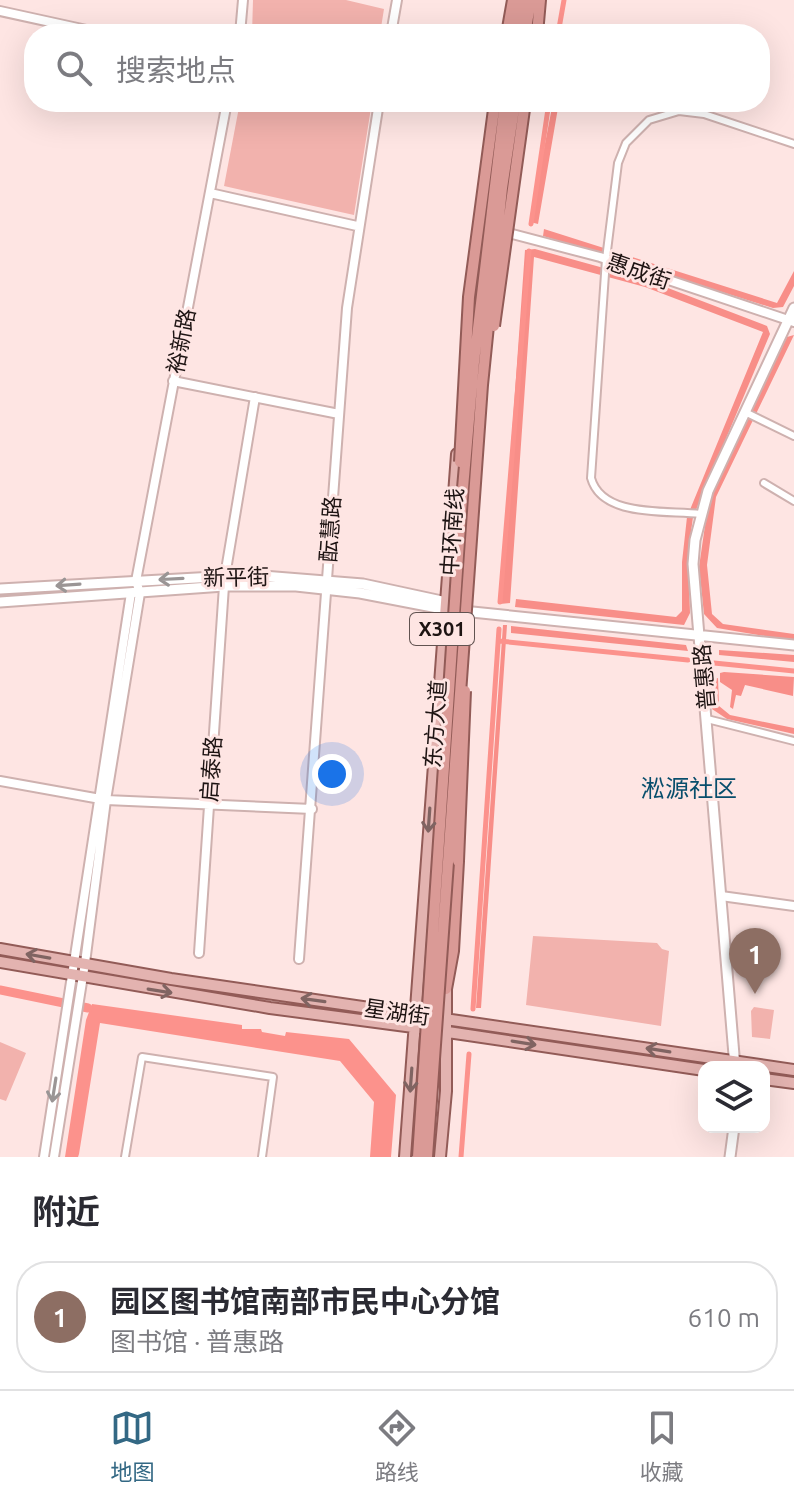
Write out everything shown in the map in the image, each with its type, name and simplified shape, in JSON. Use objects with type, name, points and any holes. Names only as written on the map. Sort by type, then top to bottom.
[{"type":"highway","points":[[511,24],[514,0]]},
{"type":"highway","points":[[513,24],[521,0]]},
{"type":"highway","points":[[528,24],[536,0]]},
{"type":"highway","points":[[535,24],[536,0]]},
{"type":"highway","name":"中环南线","points":[[418,1157],[461,511],[460,436],[469,297],[497,112]]},
{"type":"highway","name":"中环南线","points":[[427,1157],[482,385],[502,188],[513,112]]},
{"type":"highway","points":[[482,385],[501,290],[522,112]]},
{"type":"highway","points":[[446,989],[453,951],[466,716],[464,644]]},
{"type":"main road","name":"东方大道","points":[[405,1157],[444,605],[482,226],[498,112]]},
{"type":"main road","name":"东方大道","points":[[440,1157],[447,1032],[446,989],[469,611],[503,231],[521,112]]},
{"type":"main road","name":"普惠路","points":[[735,1061],[693,564],[700,514],[791,322],[794,308]]},
{"type":"main road","name":"新平街","points":[[0,589],[136,581],[326,584],[469,611],[794,645]]},
{"type":"main road","name":"裕新路","points":[[135,593],[136,581]]},
{"type":"main road","name":"新平街","points":[[0,602],[135,593],[224,581]]},
{"type":"main road","name":"星湖街","points":[[0,949],[171,979],[716,1061]]},
{"type":"main road","name":"星湖街","points":[[0,962],[78,978],[698,1069]]},
{"type":"main road","name":"星湖街","points":[[770,1068],[794,1070]]},
{"type":"main road","points":[[770,1080],[794,1083]]},
{"type":"main road","points":[[730,1157],[733,1133]]},
{"type":"street","points":[[241,24],[243,0]]},
{"type":"street","points":[[393,24],[397,0]]},
{"type":"street","points":[[3,12],[59,24]]},
{"type":"street","name":"裕新路","points":[[136,581],[225,112]]},
{"type":"street","name":"酝慧路","points":[[299,959],[347,308],[357,226],[377,112]]},
{"type":"street","points":[[700,514],[616,505],[605,499],[593,484],[590,465],[606,259],[620,157],[630,137],[649,120],[672,112],[694,112],[794,144]]},
{"type":"street","points":[[210,193],[357,226]]},
{"type":"street","name":"惠成街","points":[[482,226],[606,259],[791,322]]},
{"type":"street","points":[[173,381],[339,414]]},
{"type":"street","name":"启泰路","points":[[199,953],[224,581],[255,397]]},
{"type":"street","points":[[747,413],[794,436]]},
{"type":"street","points":[[764,483],[794,501]]},
{"type":"street","name":"裕新路","points":[[78,978],[101,799],[135,593]]},
{"type":"street","points":[[707,719],[794,741]]},
{"type":"street","points":[[0,781],[101,799],[312,809]]},
{"type":"street","points":[[721,896],[794,906]]},
{"type":"street","points":[[44,1157],[64,1022],[69,997],[78,978]]},
{"type":"street","points":[[55,1157],[79,999],[78,978]]},
{"type":"street","points":[[125,1157],[142,1057],[273,1077],[262,1157]]},
{"type":"shaded area","points":[[253,0],[346,0],[384,9],[382,24],[252,24]]},
{"type":"shaded area","points":[[238,112],[370,112],[354,215],[224,186]]},
{"type":"shaded area","points":[[551,112],[557,112],[538,224],[530,222]]},
{"type":"shaded area","points":[[544,229],[777,303],[794,271],[794,286],[783,307],[773,308],[543,236]]},
{"type":"shaded area","points":[[535,249],[647,280],[767,326],[770,334],[693,517],[688,554],[690,613],[684,625],[515,607],[516,599],[676,617],[682,611],[682,562],[687,517],[763,332],[645,287],[534,257],[510,603],[500,604],[525,250]]},
{"type":"shaded area","points":[[794,335],[716,497],[707,565],[712,614],[723,624],[794,634],[794,641],[717,628],[704,614],[699,567],[709,498],[787,337]]},
{"type":"shaded area","points":[[503,625],[507,625],[481,1008],[476,1008]]},
{"type":"shaded area","points":[[511,626],[686,645],[688,651],[511,633]]},
{"type":"shaded area","points":[[719,650],[794,655],[794,662],[719,655]]},
{"type":"shaded area","points":[[720,673],[794,677],[793,696],[745,685],[741,696],[736,695],[733,709],[730,707],[732,690],[720,682]]},
{"type":"shaded area","points":[[718,678],[719,706],[730,715],[794,728],[794,734],[727,719],[712,709],[711,680]]},
{"type":"shaded area","points":[[533,936],[657,943],[669,951],[661,1026],[526,1005]]},
{"type":"shaded area","points":[[92,1004],[242,1025],[242,1029],[261,1029],[262,1032],[285,1036],[286,1032],[349,1039],[396,1095],[391,1157],[370,1157],[374,1102],[340,1061],[100,1023],[79,1154],[78,1157],[65,1157],[86,1020]]},
{"type":"shaded area","points":[[754,1007],[774,1010],[770,1039],[752,1037],[751,1011]]},
{"type":"shaded area","points":[[0,1042],[26,1053],[6,1101],[0,1099]]},
{"type":"waterway","points":[[560,24],[564,0]]},
{"type":"waterway","points":[[531,224],[548,112]]},
{"type":"waterway","points":[[500,602],[529,251]]},
{"type":"waterway","points":[[473,1009],[499,629]]},
{"type":"waterway","points":[[499,641],[688,660]]},
{"type":"waterway","points":[[714,663],[794,671]]},
{"type":"waterway","points":[[0,990],[88,1008]]},
{"type":"waterway","points":[[461,1157],[469,1054]]},
{"type":"place","name":"园区图书馆南部市民中心分馆","points":[[755,994]]},
{"type":"district","name":"淞源社区","points":[[689,789]]}]
